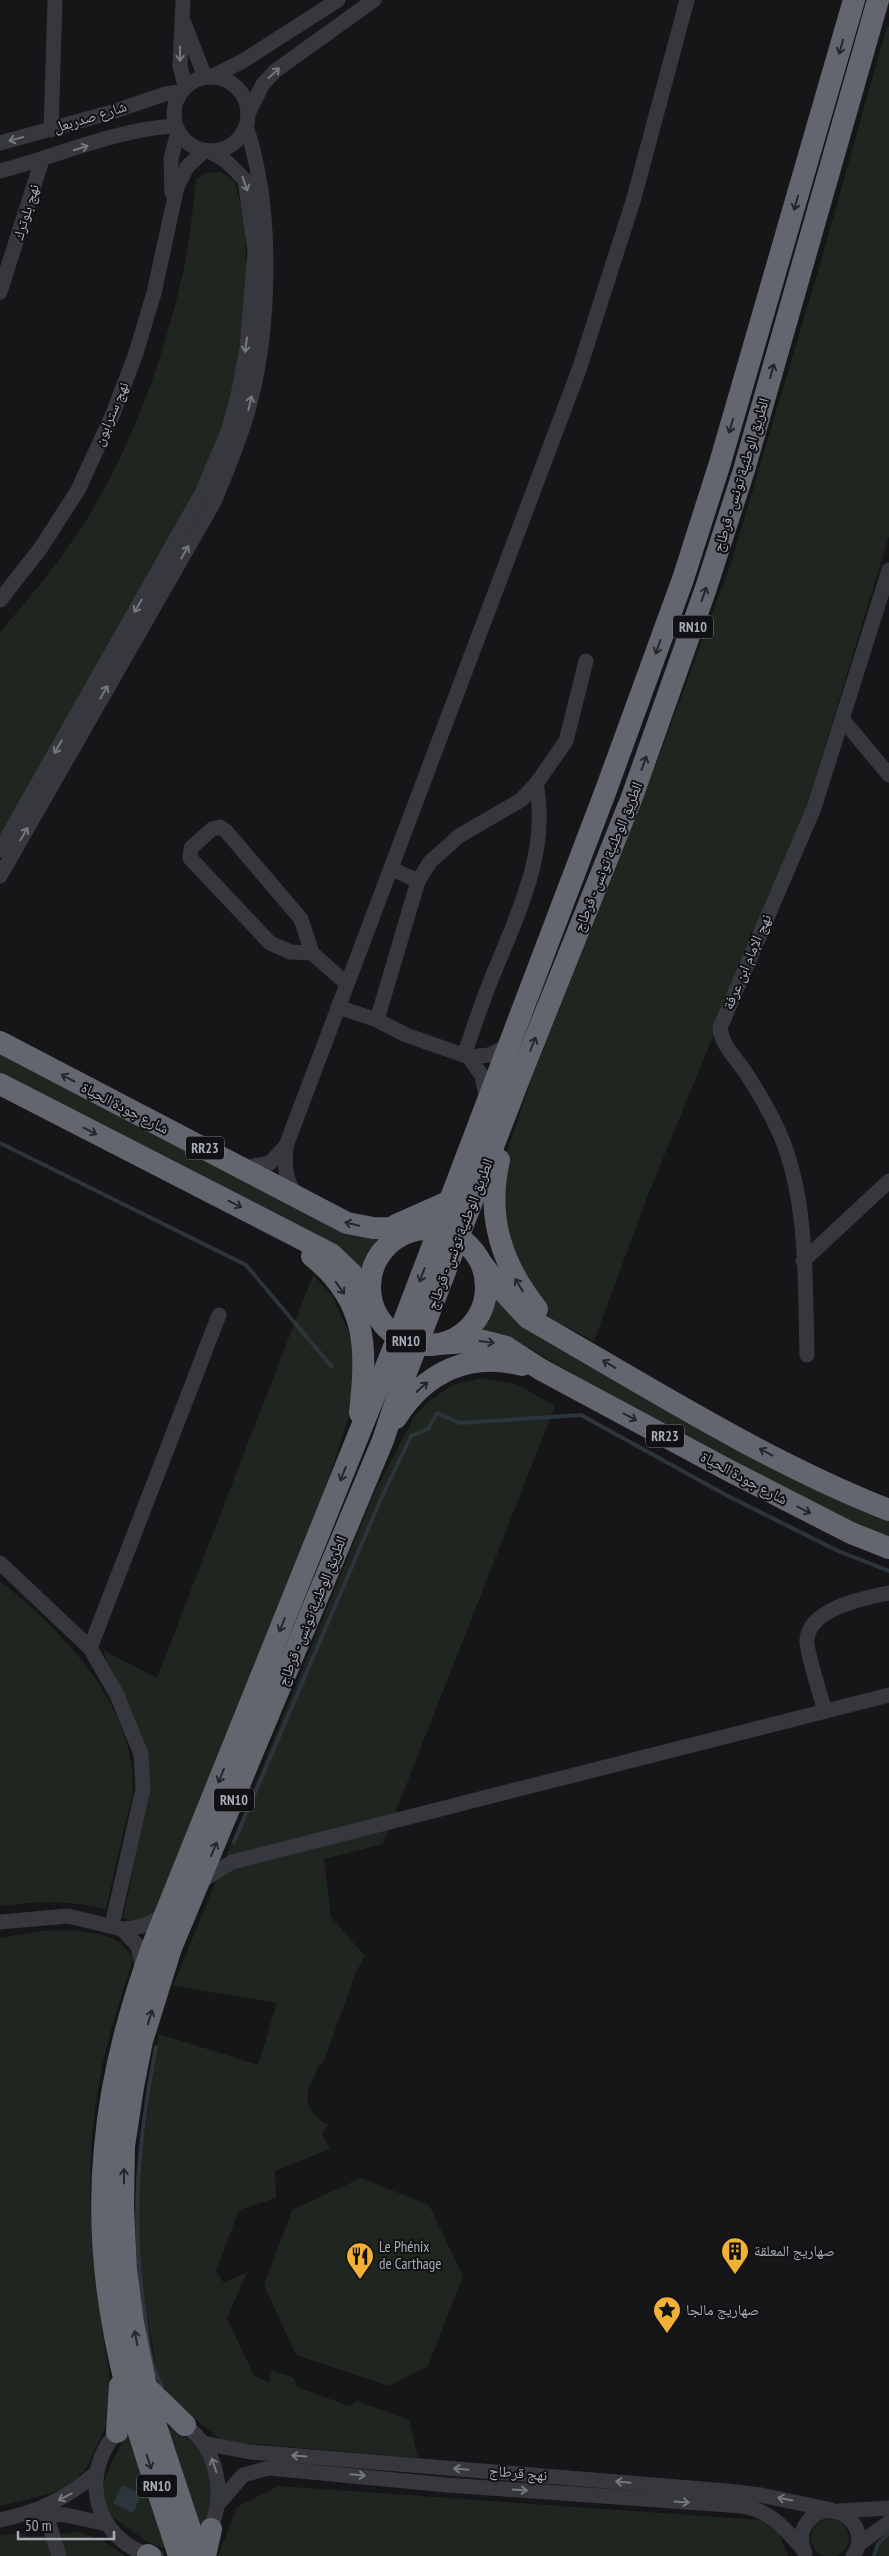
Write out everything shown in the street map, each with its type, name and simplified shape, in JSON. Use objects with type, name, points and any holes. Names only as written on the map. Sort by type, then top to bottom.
[{"type":"highway","name":"الطريق الوطنية تونس - قرطاج","points":[[143,2413],[145,2386],[126,2269],[124,2146],[142,2041],[171,1948],[383,1440],[418,1342],[439,1232],[606,790],[683,579],[720,463],[854,0]]},
{"type":"highway","name":"الطريق الوطنية تونس - قرطاج","points":[[439,1232],[519,1079],[632,797],[706,588],[747,461],[878,0]]},
{"type":"highway","name":"شارع جودة الحياة","points":[[0,1042],[347,1223],[388,1229],[439,1232]]},
{"type":"highway","points":[[519,1079],[494,1181],[493,1205],[506,1260],[519,1287],[560,1336]]},
{"type":"highway","name":"RR23","points":[[0,1084],[331,1254],[352,1274],[374,1310]]},
{"type":"highway","points":[[388,1229],[450,1201]]},
{"type":"highway","points":[[266,1220],[328,1270],[354,1309],[363,1338],[365,1356],[357,1439]]},
{"type":"highway","name":"RN10","points":[[439,1232],[472,1249],[482,1264],[486,1279],[486,1294],[482,1308],[475,1321],[465,1332],[452,1340],[418,1342],[384,1326],[374,1310],[370,1293],[370,1275],[376,1259],[401,1234],[439,1232]]},
{"type":"highway","name":"RR23","points":[[482,1264],[506,1295],[528,1318],[744,1440],[804,1471],[889,1510]]},
{"type":"highway","name":"شارع جودة الحياة","points":[[418,1342],[483,1341],[494,1343],[525,1357],[540,1369],[789,1502],[851,1533],[889,1548]]},
{"type":"highway","name":"الطريق الوطنية تونس - قرطاج","points":[[192,2555],[143,2413],[122,2365],[106,2268],[103,2207],[104,2147],[124,2036],[143,1971],[357,1439],[418,1342]]},
{"type":"highway","points":[[383,1440],[412,1396],[431,1380],[447,1370],[469,1362],[491,1359],[540,1369]]},
{"type":"highway","points":[[117,2432],[122,2365]]},
{"type":"highway","points":[[145,2386],[184,2425]]},
{"type":"highway","points":[[192,2555],[211,2530]]},
{"type":"street","points":[[51,130],[55,0]]},
{"type":"street","points":[[0,850],[202,493],[229,429],[239,391],[246,347],[254,251],[245,180],[226,160],[189,144],[177,129],[174,108],[183,89],[180,66],[183,21],[182,0]]},
{"type":"street","points":[[183,89],[243,61],[338,0]]},
{"type":"street","points":[[208,152],[233,144],[247,120],[263,84],[275,71],[374,0]]},
{"type":"street","points":[[296,1196],[285,1172],[286,1146],[579,370],[634,198],[687,0]]},
{"type":"street","points":[[183,21],[208,77]]},
{"type":"street","points":[[0,876],[214,502],[248,412],[262,337],[266,246],[261,181],[247,120],[246,103],[241,92],[228,81],[208,77]]},
{"type":"street","name":"شارع صدربعل","points":[[0,143],[51,130],[183,89]]},
{"type":"street","name":"شارع صدربعل","points":[[0,170],[42,160],[129,131],[148,127],[177,129]]},
{"type":"street","name":"نهج سترابون","points":[[172,204],[171,158],[177,129]]},
{"type":"street","name":"نهج سترابون","points":[[0,600],[40,549],[78,490],[112,416],[135,356],[154,293],[172,204],[182,174],[208,152]]},
{"type":"street","name":"نهج بلوترك","points":[[0,292],[42,160]]},
{"type":"street","name":"نهج الإمام ابن عرفة","points":[[807,1355],[800,1217],[784,1143],[754,1086],[724,1043],[720,1028],[814,808],[887,587],[889,570]]},
{"type":"street","points":[[377,1020],[418,881],[430,862],[459,836],[521,800],[536,784],[566,741],[586,661]]},
{"type":"street","points":[[842,720],[889,775]]},
{"type":"street","points":[[467,1056],[528,885],[538,843],[541,815],[536,784]]},
{"type":"street","points":[[312,953],[291,952],[270,943],[190,858],[191,848],[212,829],[220,827],[226,831],[301,919],[312,953],[347,984]]},
{"type":"street","points":[[392,869],[418,881]]},
{"type":"street","points":[[338,1006],[377,1020],[406,1035],[467,1056],[489,1054],[508,1046]]},
{"type":"street","points":[[467,1056],[482,1076],[488,1103]]},
{"type":"street","points":[[244,1168],[270,1163],[286,1146]]},
{"type":"street","points":[[803,1262],[889,1181]]},
{"type":"street","points":[[90,1648],[219,1315]]},
{"type":"street","points":[[0,1562],[90,1648],[117,1695],[141,1754],[143,1789],[117,1927]]},
{"type":"street","points":[[825,1711],[807,1641],[811,1628],[826,1614],[850,1601],[889,1593]]},
{"type":"street","points":[[200,1882],[232,1862],[889,1695]]},
{"type":"street","points":[[0,1922],[68,1916],[117,1927],[146,1926],[166,1914]]},
{"type":"street","points":[[117,1927],[138,1946],[143,1971]]},
{"type":"street","points":[[152,2556],[124,2543],[107,2524],[99,2508],[95,2491],[96,2473],[103,2451],[117,2432],[143,2413],[167,2415],[184,2425],[203,2443],[213,2461],[218,2482],[218,2503],[211,2530]]},
{"type":"street","name":"نهج قرطاج","points":[[203,2443],[250,2452],[727,2490],[761,2495],[836,2511]]},
{"type":"street","name":"نهج قرطاج","points":[[218,2503],[243,2475],[260,2469],[279,2468],[447,2484],[753,2508],[774,2518],[804,2553]]},
{"type":"street","points":[[40,2512],[72,2493],[96,2473]]},
{"type":"street","points":[[804,2553],[801,2539],[807,2522],[814,2515],[836,2511],[889,2508]]},
{"type":"street","points":[[836,2511],[855,2524],[859,2533],[858,2550]]},
{"type":"street","points":[[40,2512],[59,2556]]},
{"type":"street","points":[[0,2520],[40,2512],[66,2515],[107,2524]]},
{"type":"street","points":[[858,2550],[889,2522]]},
{"type":"shaded area","points":[[887,26],[889,27],[889,536],[805,812],[648,1195],[594,1341],[551,1319],[521,1284],[498,1179],[531,1080],[643,799],[730,566],[822,258]]},
{"type":"shaded area","points":[[222,172],[235,182],[245,222],[246,273],[235,395],[199,491],[0,840],[0,632],[41,583],[70,544],[98,501],[115,469],[145,400],[169,328],[186,258],[196,179],[206,173]]},
{"type":"shaded area","points":[[0,1053],[378,1238],[366,1256],[360,1275],[0,1076]]},
{"type":"shaded area","points":[[313,1275],[332,1295],[352,1340],[358,1371],[352,1406],[327,1484],[156,1911],[141,1920],[128,1920],[123,1918],[149,1791],[103,1650],[157,1678]]},
{"type":"shaded area","points":[[494,1294],[889,1518],[889,1539],[855,1525],[607,1393],[520,1343],[478,1330]]},
{"type":"shaded area","points":[[482,1378],[516,1384],[555,1406],[383,1844],[324,1859],[331,1917],[365,1956],[356,1972],[324,2061],[318,2066],[308,2092],[307,2098],[310,2109],[328,2125],[322,2134],[330,2149],[275,2171],[276,2198],[239,2210],[216,2271],[224,2283],[247,2272],[227,2318],[254,2376],[269,2382],[272,2370],[294,2378],[297,2387],[349,2406],[357,2401],[409,2420],[418,2458],[223,2441],[173,2402],[158,2376],[139,2269],[137,2202],[139,2175],[159,2034],[258,2065],[277,2003],[173,1986],[372,1498],[413,1418],[428,1402],[452,1385]]},
{"type":"shaded area","points":[[0,1581],[47,1622],[90,1671],[107,1698],[121,1726],[130,1756],[133,1792],[106,1909],[53,1902],[0,1906]]},
{"type":"shaded area","points":[[68,1930],[97,1934],[114,1939],[127,1950],[133,1959],[105,2053],[93,2123],[91,2163],[92,2241],[101,2319],[113,2396],[112,2413],[87,2467],[70,2485],[49,2494],[0,2506],[0,1938],[43,1931]]},
{"type":"shaded area","points":[[361,2178],[429,2205],[463,2276],[428,2366],[389,2386],[296,2355],[264,2285],[292,2210]]},
{"type":"shaded area","points":[[163,2423],[192,2443],[208,2467],[211,2481],[211,2496],[203,2530],[169,2550],[147,2541],[111,2516],[103,2502],[105,2481],[109,2470],[119,2448],[130,2431]]},
{"type":"shaded area","points":[[122,2485],[142,2494],[133,2513],[113,2503]]},
{"type":"shaded area","points":[[279,2486],[761,2520],[779,2533],[788,2556],[218,2556],[237,2507]]},
{"type":"shaded area","points":[[830,2519],[837,2520],[843,2525],[848,2531],[848,2545],[843,2551],[837,2556],[830,2557],[823,2556],[817,2551],[812,2545],[811,2538],[812,2531],[817,2525],[823,2520]]},
{"type":"shaded area","points":[[78,2532],[104,2541],[125,2556],[0,2556],[0,2536],[17,2533],[30,2537]]},
{"type":"shaded area","points":[[889,2536],[889,2556],[877,2556],[881,2544]]},
{"type":"waterway","points":[[0,1143],[246,1265],[332,1367]]},
{"type":"waterway","points":[[234,1842],[380,1501],[411,1436],[428,1429],[437,1413],[460,1423],[581,1415],[726,1495],[838,1551],[889,1571]]},
{"type":"waterway","points":[[156,2047],[141,2149],[137,2213],[140,2280],[149,2343],[152,2361],[162,2386]]},
{"type":"waterway","points":[[874,2556],[878,2544],[889,2533]]},
{"type":"place","name":"صهاريج المعلقة","points":[[735,2275]]},
{"type":"place","name":"Le Phénix de Carthage","points":[[360,2280]]},
{"type":"place","name":"صهاريج مالجا","points":[[667,2334]]}]
